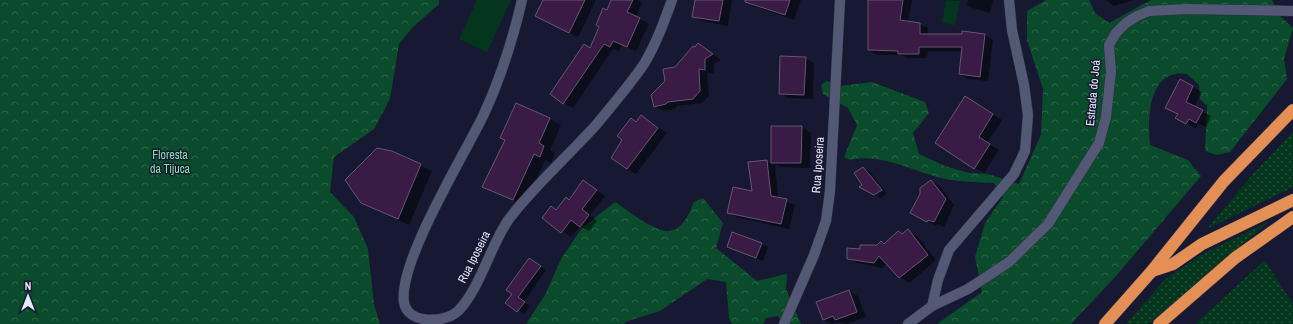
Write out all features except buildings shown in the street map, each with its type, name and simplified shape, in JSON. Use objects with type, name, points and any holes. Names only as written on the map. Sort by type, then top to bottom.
[{"type":"highway","points":[[1105,324],[1151,272],[1224,181],[1293,110]]},
{"type":"highway","points":[[1151,272],[1173,264],[1202,244],[1293,200]]},
{"type":"highway","points":[[1159,324],[1235,258],[1293,216]]},
{"type":"street","name":"Rua Iposeira","points":[[522,0],[505,63],[484,115],[436,208],[417,249],[405,282],[404,303],[410,314],[423,320],[443,318],[458,311],[473,290],[508,220],[541,181],[596,124],[643,64],[662,27],[672,0]]},
{"type":"street","name":"Rua Iposeira","points":[[784,324],[814,255],[826,221],[830,191],[840,0]]},
{"type":"street","points":[[932,306],[938,280],[949,250],[1014,174],[1025,151],[1028,115],[1024,85],[1012,30],[1009,0]]},
{"type":"street","name":"Estrada do Joá","points":[[908,324],[932,306],[968,289],[1009,262],[1048,224],[1066,198],[1099,144],[1103,133],[1111,72],[1109,45],[1116,33],[1126,24],[1137,16],[1149,11],[1293,11]]},
{"type":"green space","name":"Floresta da Tijuca","points":[[0,0],[439,0],[439,4],[412,28],[399,44],[390,99],[374,129],[334,157],[330,192],[354,217],[368,249],[374,304],[380,324],[0,324]]},
{"type":"green space","points":[[477,0],[511,0],[487,52],[459,39]]},
{"type":"green space","points":[[946,0],[960,1],[955,25],[942,23]]},
{"type":"green space","points":[[1046,0],[1089,0],[1095,13],[1109,23],[1151,0],[1272,0],[1280,16],[1293,28],[1284,59],[1287,79],[1230,152],[1217,155],[1205,151],[1207,106],[1200,99],[1199,85],[1187,74],[1175,74],[1166,78],[1159,85],[1154,93],[1151,104],[1149,125],[1150,145],[1188,160],[1201,176],[1116,276],[1071,324],[937,324],[982,292],[975,257],[985,223],[1003,197],[994,183],[951,180],[926,174],[888,161],[863,158],[850,160],[844,157],[857,125],[848,108],[823,94],[821,85],[827,81],[840,86],[872,82],[925,102],[929,113],[913,133],[919,154],[945,166],[969,173],[988,174],[1019,184],[1041,135],[1043,89],[1027,40],[1027,11]]},
{"type":"green space","points":[[1293,132],[1293,187],[1207,229],[1254,173]]},
{"type":"green space","points":[[703,198],[723,223],[716,248],[757,281],[787,274],[786,289],[801,324],[783,324],[778,316],[766,318],[763,324],[732,324],[729,318],[726,282],[707,279],[660,311],[623,324],[526,324],[545,295],[561,259],[582,228],[615,202],[656,228],[668,231],[681,225],[694,202]]},
{"type":"green space","points":[[1270,221],[1149,324],[1126,324],[1165,279],[1204,253]]},
{"type":"green space","points":[[1265,260],[1293,304],[1293,324],[1195,324]]}]
